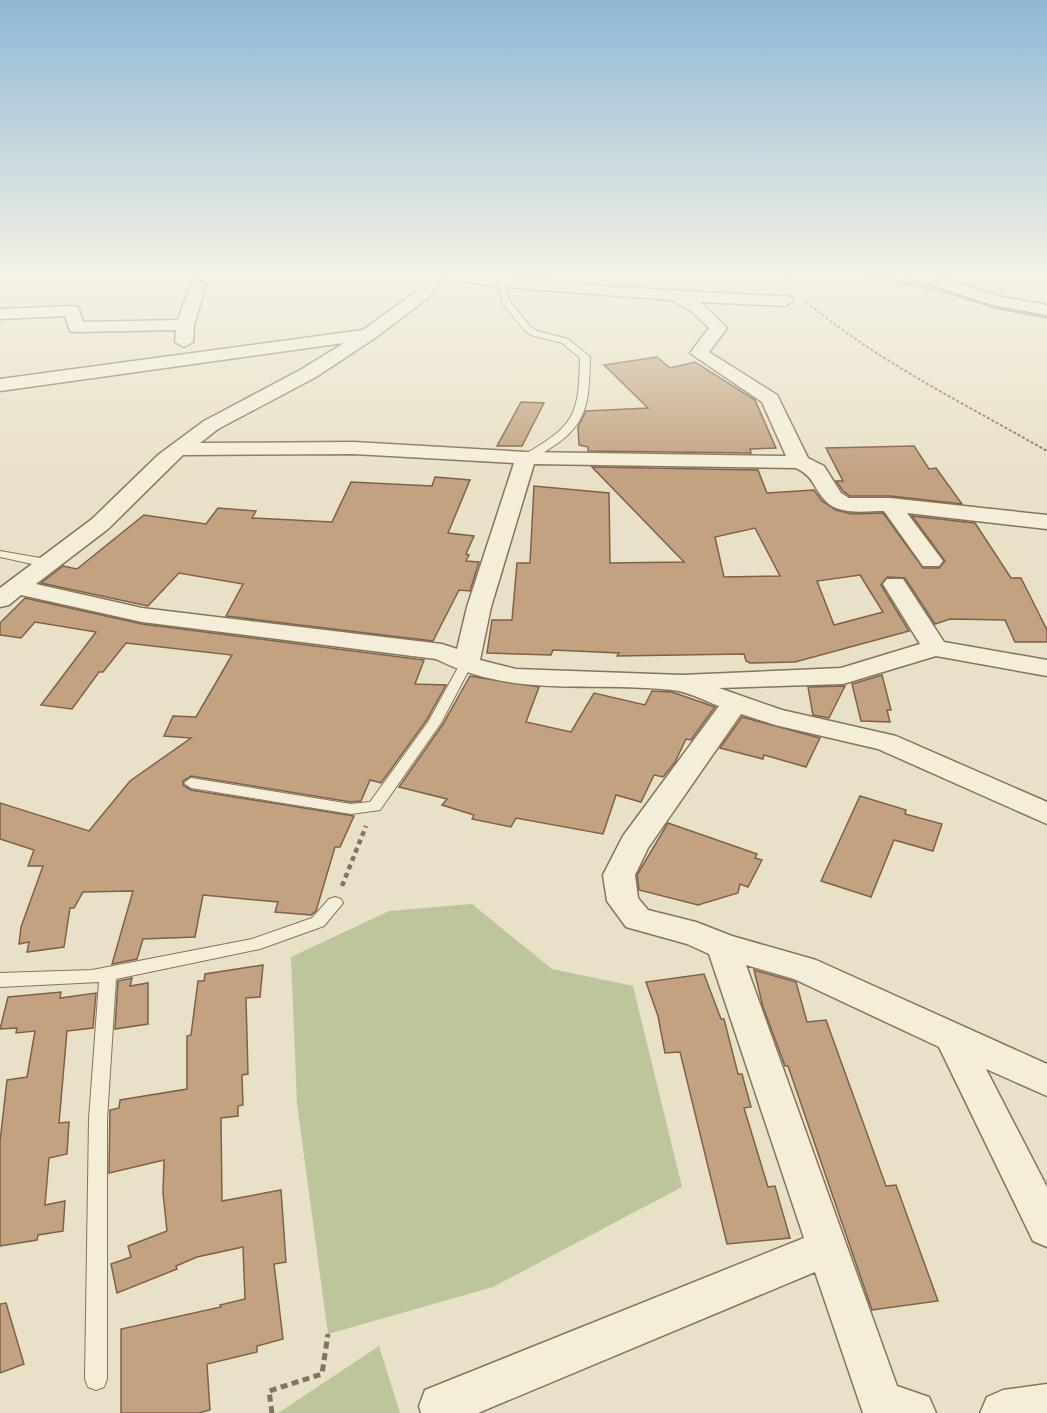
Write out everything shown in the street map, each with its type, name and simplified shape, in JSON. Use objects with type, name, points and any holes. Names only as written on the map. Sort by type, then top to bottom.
[{"type":"street","points":[[183,361],[185,340]]},
{"type":"street","points":[[0,385],[328,340]]},
{"type":"street","points":[[8,594],[100,524],[178,449],[211,425],[309,374],[360,340]]},
{"type":"street","points":[[709,340],[699,353],[770,399],[799,462]]},
{"type":"street","points":[[178,449],[354,448],[526,458],[799,462],[818,470],[833,497],[844,504],[890,505],[1047,522]]},
{"type":"street","points":[[466,664],[478,607],[526,458]]},
{"type":"street","points":[[890,505],[931,561]]},
{"type":"street","points":[[895,584],[935,648]]},
{"type":"street","points":[[8,594],[142,615],[442,652],[466,664],[515,677],[677,682],[843,676],[935,648],[1047,668]]},
{"type":"street","points":[[677,682],[775,717],[886,742],[1047,814]]},
{"type":"street","points":[[735,704],[634,844],[619,875],[623,901],[637,919],[696,934],[723,946],[804,969],[1047,1081]]},
{"type":"street","points":[[723,946],[881,1403],[913,1413]]},
{"type":"street","points":[[952,1037],[1047,1228]]},
{"type":"street","points":[[441,1406],[828,1247]]},
{"type":"street","points":[[1003,1413],[1047,1406]]},
{"type":"lane","points":[[526,458],[552,444],[574,424],[585,402],[585,357],[561,340]]},
{"type":"lane","points":[[0,554],[46,563]]},
{"type":"lane","points":[[191,783],[351,809],[375,806],[434,723],[466,664]]},
{"type":"lane","points":[[0,980],[92,977],[254,945],[318,922],[335,903]]},
{"type":"lane","points":[[96,1379],[98,1119],[108,974]]},
{"type":"path","points":[[857,340],[887,360],[1047,451]]},
{"type":"path","points":[[335,903],[375,806]]},
{"type":"path","points":[[272,1413],[269,1391],[322,1374],[328,1334]]},
{"type":"green space","points":[[472,904],[552,969],[633,986],[682,1187],[493,1287],[328,1334],[297,1104],[291,957],[389,911]]},
{"type":"green space","points":[[379,1346],[400,1413],[278,1413]]},
{"type":"building","points":[[657,357],[670,368],[695,362],[755,400],[776,448],[750,449],[751,453],[588,451],[588,447],[579,445],[578,427],[586,411],[648,408],[604,365]]},
{"type":"building","points":[[521,402],[544,403],[522,446],[497,446]]},
{"type":"building","points":[[914,446],[929,469],[936,468],[962,504],[890,496],[850,496],[836,481],[843,481],[826,448]]},
{"type":"building","points":[[592,467],[758,470],[767,493],[814,490],[822,501],[836,510],[852,514],[883,513],[923,568],[939,568],[945,561],[912,516],[975,523],[1011,578],[1021,578],[1047,630],[1047,642],[1015,642],[1005,620],[950,619],[935,624],[905,578],[887,577],[881,585],[909,631],[795,662],[750,663],[746,661],[744,654],[617,656],[619,653],[553,650],[551,655],[487,653],[492,620],[512,620],[517,563],[530,563],[534,486],[609,493],[610,563],[684,562]],"holes":[[[755,528],[780,576],[724,577],[715,537]],[[860,575],[883,612],[834,625],[817,581]]]},
{"type":"building","points":[[435,477],[470,480],[448,533],[474,536],[466,554],[469,555],[466,561],[479,562],[470,591],[459,590],[433,641],[226,616],[243,584],[179,573],[148,606],[41,583],[63,566],[77,569],[144,515],[206,524],[218,508],[256,511],[252,518],[332,522],[351,482],[432,486]]},
{"type":"building","points":[[25,598],[142,624],[424,660],[415,684],[446,685],[426,721],[381,783],[370,780],[361,801],[351,802],[191,776],[183,781],[183,785],[191,790],[354,816],[340,847],[335,847],[316,911],[311,915],[275,912],[278,902],[203,895],[195,937],[143,939],[137,959],[112,964],[133,891],[83,892],[74,908],[70,908],[64,947],[27,952],[29,942],[19,944],[21,927],[43,866],[28,866],[34,850],[0,839],[0,803],[89,831],[130,781],[191,738],[164,736],[173,716],[196,717],[232,655],[126,643],[103,672],[99,672],[72,709],[41,705],[96,632],[35,622],[21,638],[0,635],[0,623]]},
{"type":"building","points":[[882,675],[891,710],[887,710],[890,722],[861,721],[852,684]]},
{"type":"building","points":[[470,676],[539,687],[526,722],[571,732],[594,693],[645,705],[652,691],[672,692],[715,707],[691,740],[686,739],[675,762],[663,777],[654,775],[641,802],[616,795],[603,834],[516,818],[511,827],[472,819],[474,815],[442,805],[447,799],[399,787],[443,724]]},
{"type":"building","points":[[845,686],[829,718],[813,715],[808,687]]},
{"type":"building","points":[[742,717],[820,738],[806,767],[764,755],[763,759],[720,748]]},
{"type":"building","points":[[860,796],[906,810],[905,814],[942,824],[933,851],[894,840],[871,897],[821,881]]},
{"type":"building","points":[[668,823],[757,854],[755,858],[762,860],[748,887],[740,884],[738,893],[698,905],[639,890],[637,875]]},
{"type":"building","points":[[263,965],[260,997],[246,998],[248,1074],[242,1075],[243,1105],[238,1106],[238,1116],[221,1118],[222,1201],[281,1190],[286,1262],[274,1264],[283,1339],[257,1346],[257,1352],[207,1364],[210,1410],[198,1413],[121,1413],[121,1329],[221,1307],[220,1305],[245,1299],[243,1247],[197,1257],[176,1266],[177,1269],[117,1293],[111,1264],[131,1257],[128,1246],[167,1231],[163,1193],[164,1160],[109,1173],[110,1110],[119,1108],[120,1100],[187,1089],[187,1036],[191,1035],[198,981],[204,981],[205,974]]},
{"type":"building","points":[[754,970],[796,982],[807,1022],[826,1020],[886,1186],[896,1185],[938,1301],[872,1310],[788,1066],[785,1066],[763,1007]]},
{"type":"building","points":[[704,974],[721,1019],[724,1019],[738,1074],[742,1074],[751,1107],[744,1108],[768,1187],[775,1186],[790,1238],[727,1244],[680,1052],[665,1053],[658,1016],[646,982]]},
{"type":"building","points":[[132,978],[130,986],[148,983],[148,1024],[115,1029],[118,981]]},
{"type":"building","points":[[61,992],[60,998],[96,993],[93,1028],[67,1031],[59,1123],[69,1122],[67,1154],[49,1158],[45,1205],[65,1201],[63,1231],[38,1235],[37,1240],[0,1246],[0,1142],[7,1080],[27,1077],[35,1031],[16,1033],[17,1028],[0,1029],[8,997]]},
{"type":"building","points":[[6,1303],[24,1364],[0,1373],[0,1304]]}]
